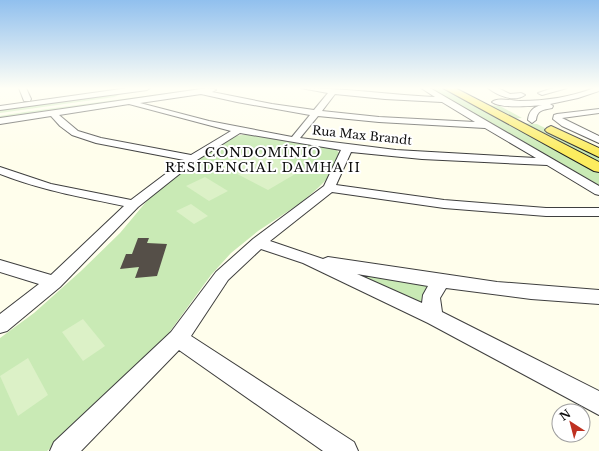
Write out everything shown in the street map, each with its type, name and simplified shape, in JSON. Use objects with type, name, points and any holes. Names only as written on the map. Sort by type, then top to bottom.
[{"type":"main road","points":[[487,109],[599,168]]},
{"type":"main road","points":[[510,109],[599,153]]},
{"type":"main road","points":[[512,122],[532,120]]},
{"type":"street","points":[[0,114],[37,109]]},
{"type":"street","points":[[0,121],[71,109]]},
{"type":"street","name":"Rua Max Brandt","points":[[158,109],[174,115],[238,130],[347,148],[420,155],[549,162]]},
{"type":"street","points":[[298,109],[395,121],[485,126]]},
{"type":"street","points":[[294,140],[319,109]]},
{"type":"street","points":[[458,109],[599,191]]},
{"type":"street","points":[[532,120],[532,113],[537,109]]},
{"type":"street","points":[[599,111],[557,117],[557,119],[565,124],[599,140]]},
{"type":"street","points":[[53,113],[63,124],[75,133],[93,139],[193,158]]},
{"type":"street","points":[[0,325],[54,282],[133,204],[193,158],[238,130]]},
{"type":"street","points":[[63,451],[178,338],[222,276],[258,243],[329,188],[347,148]]},
{"type":"street","points":[[0,170],[26,180],[49,186],[133,204]]},
{"type":"street","points":[[329,188],[444,204],[546,212],[599,212]]},
{"type":"street","points":[[258,243],[309,259],[435,317],[599,403]]},
{"type":"street","points":[[309,259],[441,282],[599,297]]},
{"type":"street","points":[[0,266],[54,282]]},
{"type":"street","points":[[435,317],[430,303],[432,290],[441,282]]},
{"type":"street","points":[[178,338],[345,451]]},
{"type":"green space","points":[[0,109],[28,109],[0,113]]},
{"type":"green space","points":[[47,109],[69,109],[0,119],[0,116]]},
{"type":"green space","points":[[467,109],[482,109],[599,173],[599,185]]},
{"type":"green space","points":[[494,109],[506,109],[522,118],[511,119]]},
{"type":"green space","points":[[522,123],[537,124],[599,155],[599,166]]},
{"type":"green space","points":[[249,134],[335,148],[339,153],[327,179],[302,202],[258,231],[231,253],[211,275],[168,334],[58,442],[47,451],[0,451],[0,338],[34,313],[81,271],[120,233],[151,196],[199,159],[235,136]]},
{"type":"green space","points":[[252,148],[302,170],[268,190],[218,164]]},
{"type":"green space","points":[[205,177],[228,191],[209,201],[186,186]]},
{"type":"green space","points":[[191,204],[208,216],[194,224],[176,211]]},
{"type":"green space","points":[[335,267],[432,284],[425,308]]},
{"type":"green space","points":[[83,319],[105,346],[83,361],[62,332]]},
{"type":"green space","points":[[28,358],[48,395],[18,416],[0,376]]},
{"type":"building","points":[[138,238],[149,238],[147,243],[167,244],[157,276],[135,278],[139,267],[120,269],[126,254],[132,254]]},
{"type":"district","name":"CONDOMÍNIO RESIDENCIAL DAMHA II","points":[[263,160]]}]
